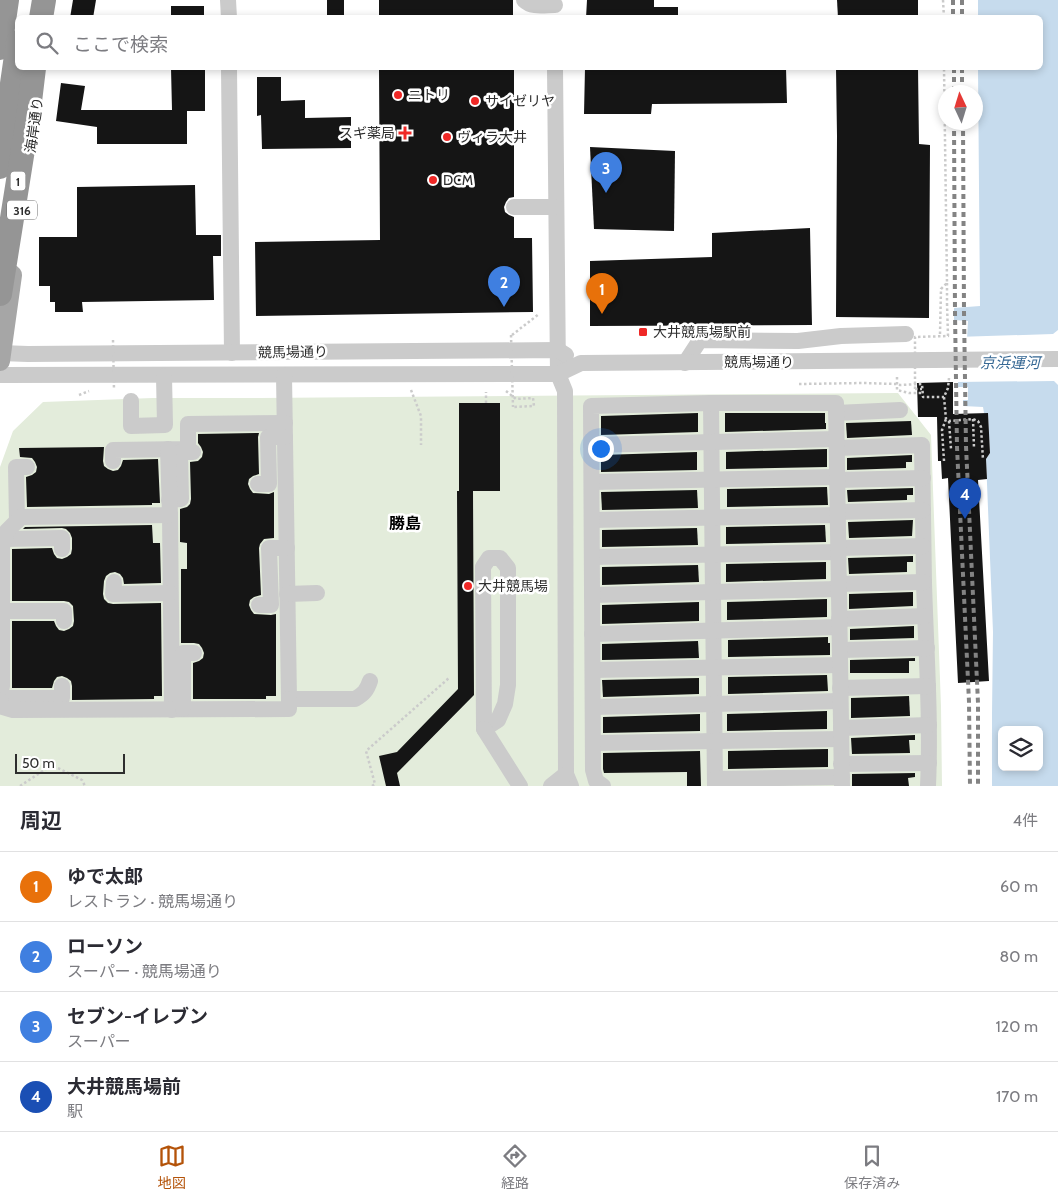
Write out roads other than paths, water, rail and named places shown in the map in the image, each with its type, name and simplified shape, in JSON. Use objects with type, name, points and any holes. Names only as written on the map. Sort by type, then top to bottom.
[{"type":"highway","points":[[0,48],[7,0]]},
{"type":"highway","points":[[21,15],[23,0]]},
{"type":"highway","points":[[42,15],[44,0]]},
{"type":"highway","points":[[0,167],[15,63]]},
{"type":"highway","name":"1","points":[[0,294],[34,70]]},
{"type":"main road","points":[[50,15],[52,0]]},
{"type":"main road","name":"海岸通り","points":[[0,356],[42,70]]},
{"type":"street","points":[[228,0],[228,15]]},
{"type":"street","points":[[524,0],[532,5],[555,8]]},
{"type":"street","points":[[229,70],[232,352]]},
{"type":"street","points":[[551,786],[568,780],[565,391],[558,374],[555,70]]},
{"type":"street","points":[[514,207],[556,207]]},
{"type":"street","points":[[684,363],[700,340],[798,341],[841,336],[906,334]]},
{"type":"street","name":"競馬場通り","points":[[0,356],[28,354],[558,350],[582,363]]},
{"type":"street","name":"競馬場通り","points":[[0,375],[558,374],[582,363],[1058,360]]},
{"type":"street","points":[[193,452],[180,452],[181,499],[169,508],[21,517],[7,531],[2,547],[2,686],[0,698],[3,707],[13,710],[289,709],[284,375]]},
{"type":"street","points":[[130,401],[131,426],[165,425],[164,376]]},
{"type":"street","points":[[711,403],[715,783],[841,776],[929,763]]},
{"type":"street","points":[[603,786],[596,781],[593,770],[591,406],[711,403],[836,403],[841,776]]},
{"type":"street","points":[[836,413],[900,410]]},
{"type":"street","points":[[113,461],[113,450],[188,449],[188,424],[285,430]]},
{"type":"street","points":[[258,484],[269,484],[268,437],[285,430]]},
{"type":"street","points":[[591,445],[711,442],[922,445],[929,725],[928,786]]},
{"type":"street","points":[[168,449],[170,593],[178,710]]},
{"type":"street","points":[[16,521],[16,467],[27,467]]},
{"type":"street","points":[[592,482],[923,478]]},
{"type":"street","points":[[592,520],[712,518],[923,510]]},
{"type":"street","points":[[5,539],[62,538],[62,550]]},
{"type":"street","points":[[592,557],[712,555],[924,546]]},
{"type":"street","points":[[259,605],[271,605],[269,548],[287,548]]},
{"type":"street","points":[[484,729],[498,720],[505,704],[508,685],[508,568],[500,558],[489,558],[483,567],[484,729],[520,786]]},
{"type":"street","points":[[114,582],[114,594],[170,593]]},
{"type":"street","points":[[592,595],[713,592],[924,582]]},
{"type":"street","points":[[287,594],[317,593]]},
{"type":"street","points":[[2,611],[64,611],[64,621]]},
{"type":"street","points":[[592,634],[714,631],[925,616]]},
{"type":"street","points":[[593,670],[714,668],[927,648]]},
{"type":"street","points":[[178,710],[183,653],[194,653]]},
{"type":"street","points":[[289,699],[355,699],[363,695],[370,681]]},
{"type":"street","points":[[0,698],[62,698],[62,686]]},
{"type":"street","points":[[593,707],[714,704],[840,695],[928,686]]},
{"type":"street","points":[[593,744],[715,741],[841,734],[929,725]]},
{"type":"water","name":"京浜運河","points":[[978,0],[1058,0],[1058,786],[992,786],[993,632],[986,459],[990,453],[988,413],[984,413],[983,407],[963,406],[963,400],[968,400],[968,387],[958,387],[958,339],[967,339],[968,321],[954,320],[954,308],[980,306],[979,130],[983,130],[983,85],[978,85],[978,70],[1043,70],[1043,15],[978,15]]},
{"type":"railway","points":[[953,0],[953,15]]},
{"type":"railway","points":[[962,0],[962,15]]},
{"type":"railway","points":[[954,70],[954,85]]},
{"type":"railway","points":[[962,70],[962,85]]},
{"type":"railway","points":[[954,130],[957,447],[969,702],[970,786]]},
{"type":"railway","points":[[963,130],[966,446],[978,703],[978,786]]},
{"type":"place","name":"ニトリ","points":[[398,95]]},
{"type":"place","name":"サイゼリヤ","points":[[475,101]]},
{"type":"place","name":"スギ薬局","points":[[405,133]]},
{"type":"place","name":"ヴィラ大井","points":[[447,137]]},
{"type":"place","name":"DCM","points":[[433,180]]},
{"type":"place","name":"セブン-イレブン","points":[[606,193]]},
{"type":"place","name":"ローソン","points":[[504,307]]},
{"type":"place","name":"ゆで太郎","points":[[602,314]]},
{"type":"place","name":"大井競馬場駅前","points":[[643,332]]},
{"type":"place","name":"大井競馬場前","points":[[965,519]]},
{"type":"place","name":"大井競馬場","points":[[468,586]]},
{"type":"district","name":"勝島","points":[[405,523]]}]
